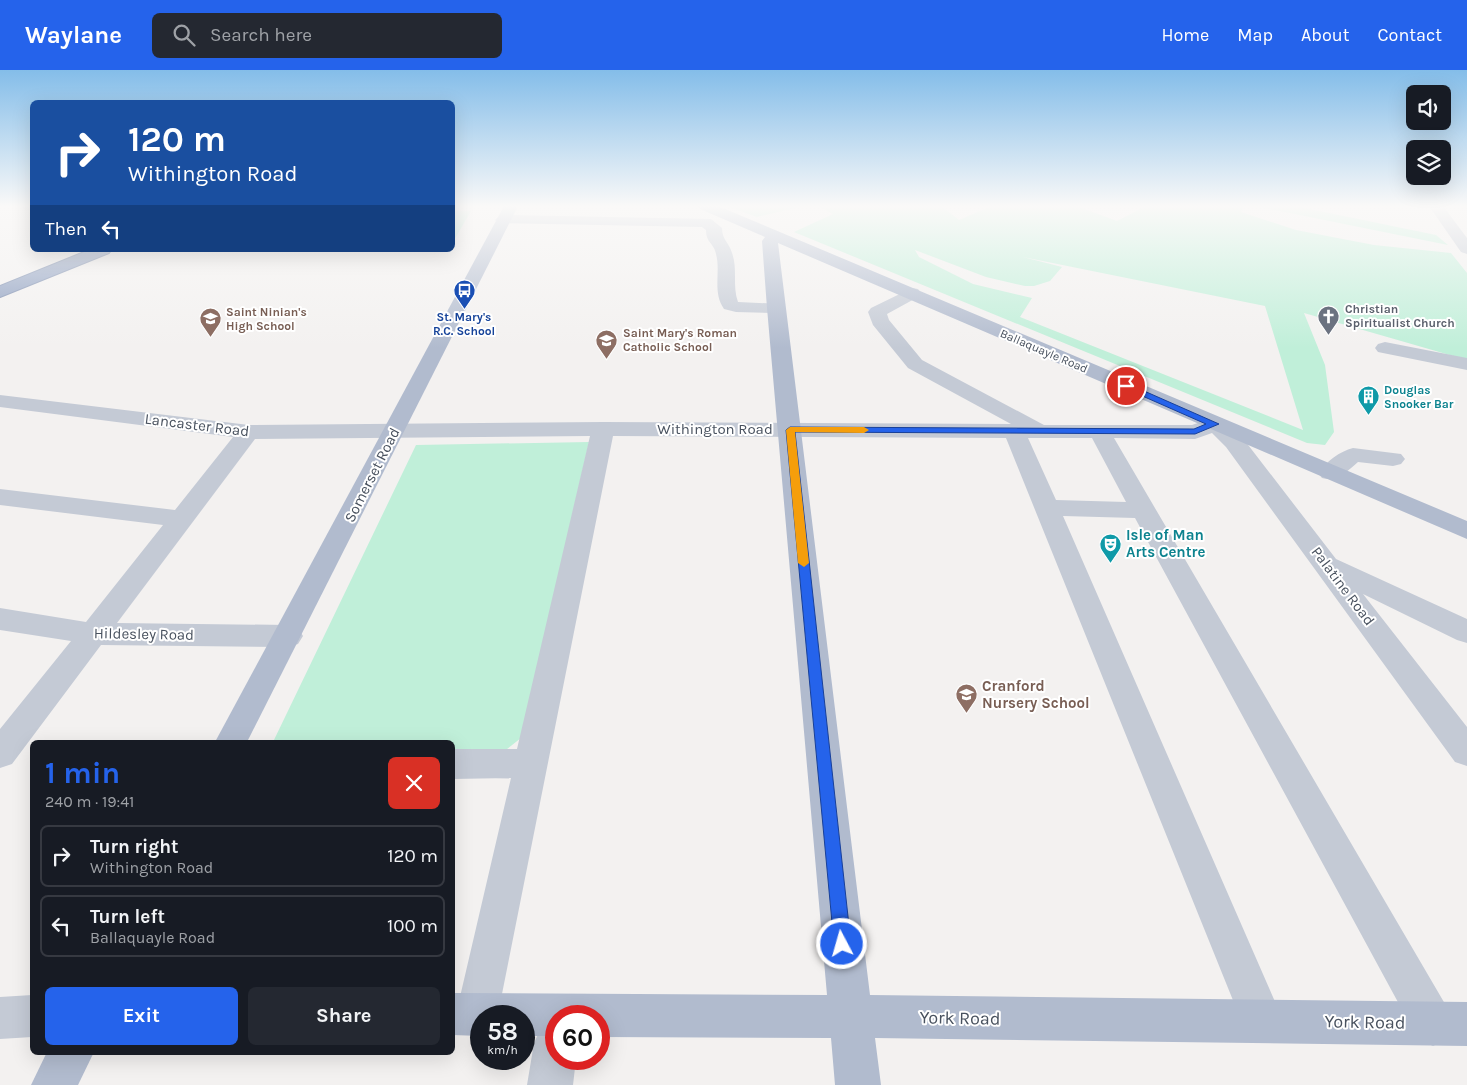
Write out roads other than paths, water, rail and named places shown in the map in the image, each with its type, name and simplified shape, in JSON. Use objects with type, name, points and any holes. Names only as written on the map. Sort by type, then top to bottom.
[{"type":"highway","points":[[0,292],[95,253]]},
{"type":"main road","name":"Somerset Road","points":[[232,740],[486,253]]},
{"type":"main road","points":[[771,253],[858,1085]]},
{"type":"main road","name":"Ballaquayle Road","points":[[816,253],[1467,531]]},
{"type":"main road","name":"York Road","points":[[464,1014],[545,1023]]},
{"type":"main road","name":"York Road","points":[[610,1022],[735,1017],[850,1016],[1450,1024]]},
{"type":"main road","points":[[54,1085],[70,1055]]},
{"type":"street","points":[[726,253],[726,285],[730,304],[736,307],[776,308]]},
{"type":"street","points":[[912,293],[877,312],[880,321],[915,364],[1027,431],[1046,508],[1262,1020]]},
{"type":"street","points":[[1385,348],[1467,364]]},
{"type":"street","name":"Lancaster Road","points":[[0,401],[250,432],[395,431]]},
{"type":"street","name":"Withington Road","points":[[395,431],[603,428],[1195,432],[1214,424]]},
{"type":"street","name":"Palatine Road","points":[[1214,424],[1234,442],[1467,752]]},
{"type":"street","points":[[464,1014],[530,763],[603,428]]},
{"type":"street","points":[[1099,431],[1143,510],[1450,1024]]},
{"type":"street","points":[[0,754],[95,634],[180,519],[250,432]]},
{"type":"street","points":[[1330,473],[1353,455],[1393,459]]},
{"type":"street","points":[[0,497],[180,519]]},
{"type":"street","points":[[1046,508],[1143,510]]},
{"type":"street","points":[[1329,566],[1467,632]]},
{"type":"street","name":"Hildesley Road","points":[[0,619],[95,634],[288,636]]},
{"type":"street","points":[[455,764],[530,763]]},
{"type":"street","points":[[0,1018],[30,1016]]},
{"type":"street","points":[[550,1085],[552,1070]]},
{"type":"place","name":"St. Mary's R.C. School","points":[[464,309]]},
{"type":"place","name":"Christian Spiritualist Church","points":[[1329,335]]},
{"type":"place","name":"Saint Ninian's High School","points":[[210,338]]},
{"type":"place","name":"Saint Mary's Roman Catholic School","points":[[607,359]]},
{"type":"place","name":"Douglas Snooker Bar","points":[[1368,416]]},
{"type":"place","name":"Isle of Man Arts Centre","points":[[1110,563]]},
{"type":"place","name":"Cranford Nursery School","points":[[966,714]]}]
